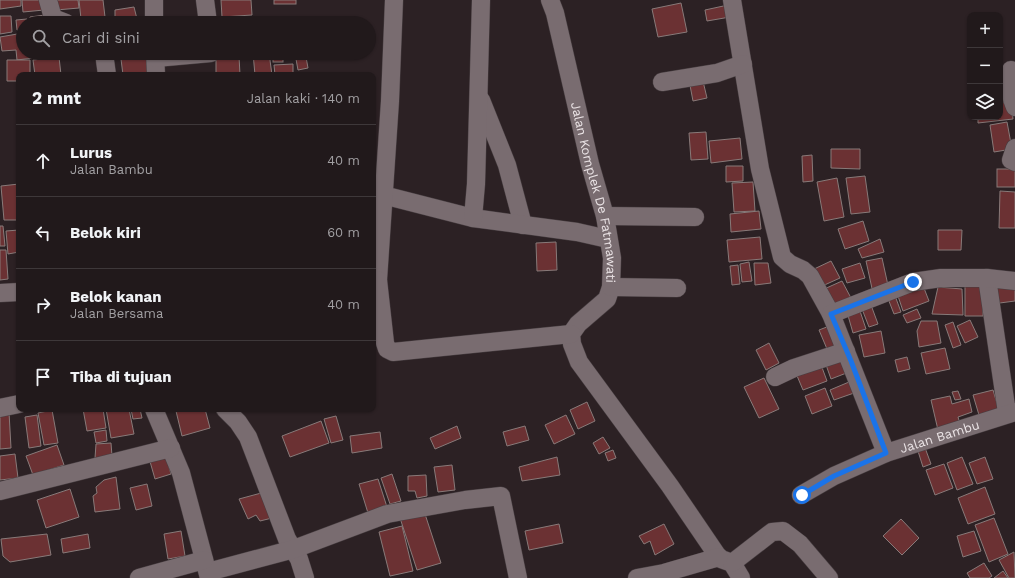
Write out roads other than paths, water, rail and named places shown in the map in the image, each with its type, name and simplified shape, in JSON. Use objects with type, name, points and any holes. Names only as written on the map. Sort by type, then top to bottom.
[{"type":"street","points":[[48,0],[52,16]]},
{"type":"street","points":[[154,0],[154,16]]},
{"type":"street","points":[[205,0],[207,16]]},
{"type":"street","points":[[376,234],[383,195],[390,101],[394,0]]},
{"type":"street","points":[[473,218],[476,184],[481,0]]},
{"type":"street","name":"Jalan Komplek De Fatmawati","points":[[550,0],[555,13],[590,164],[605,216],[612,258],[611,287],[606,299],[578,324],[571,334]]},
{"type":"street","points":[[732,0],[760,169],[782,257],[790,264],[803,270],[810,276],[831,314],[886,453]]},
{"type":"street","points":[[105,60],[107,72]]},
{"type":"street","points":[[156,62],[168,60]]},
{"type":"street","points":[[662,82],[717,73],[743,64]]},
{"type":"street","points":[[1009,69],[1012,99],[1015,107]]},
{"type":"street","points":[[478,94],[507,166],[523,225]]},
{"type":"street","points":[[1015,148],[1011,160],[1015,162]]},
{"type":"street","points":[[383,195],[473,218],[577,232],[608,239]]},
{"type":"street","points":[[605,216],[695,217]]},
{"type":"street","points":[[831,314],[913,282],[941,278],[987,278],[1015,281]]},
{"type":"street","points":[[987,278],[1011,412]]},
{"type":"street","points":[[376,286],[385,343],[387,350],[393,352],[571,334],[572,344],[579,362],[731,566]]},
{"type":"street","points":[[611,287],[677,288]]},
{"type":"street","points":[[0,293],[16,292]]},
{"type":"street","points":[[776,377],[794,368],[846,350]]},
{"type":"street","points":[[0,408],[16,405]]},
{"type":"street","points":[[155,412],[181,473],[207,570]]},
{"type":"street","points":[[228,412],[238,422],[248,437],[287,539],[299,559],[305,578]]},
{"type":"street","name":"Jalan Bambu","points":[[802,495],[834,476],[886,453],[1011,412]]},
{"type":"street","points":[[0,492],[171,448]]},
{"type":"street","points":[[139,578],[207,570],[294,549],[388,514],[465,500],[501,496],[518,578]]},
{"type":"street","points":[[637,578],[731,566],[772,532],[783,531],[800,544],[829,578]]}]
